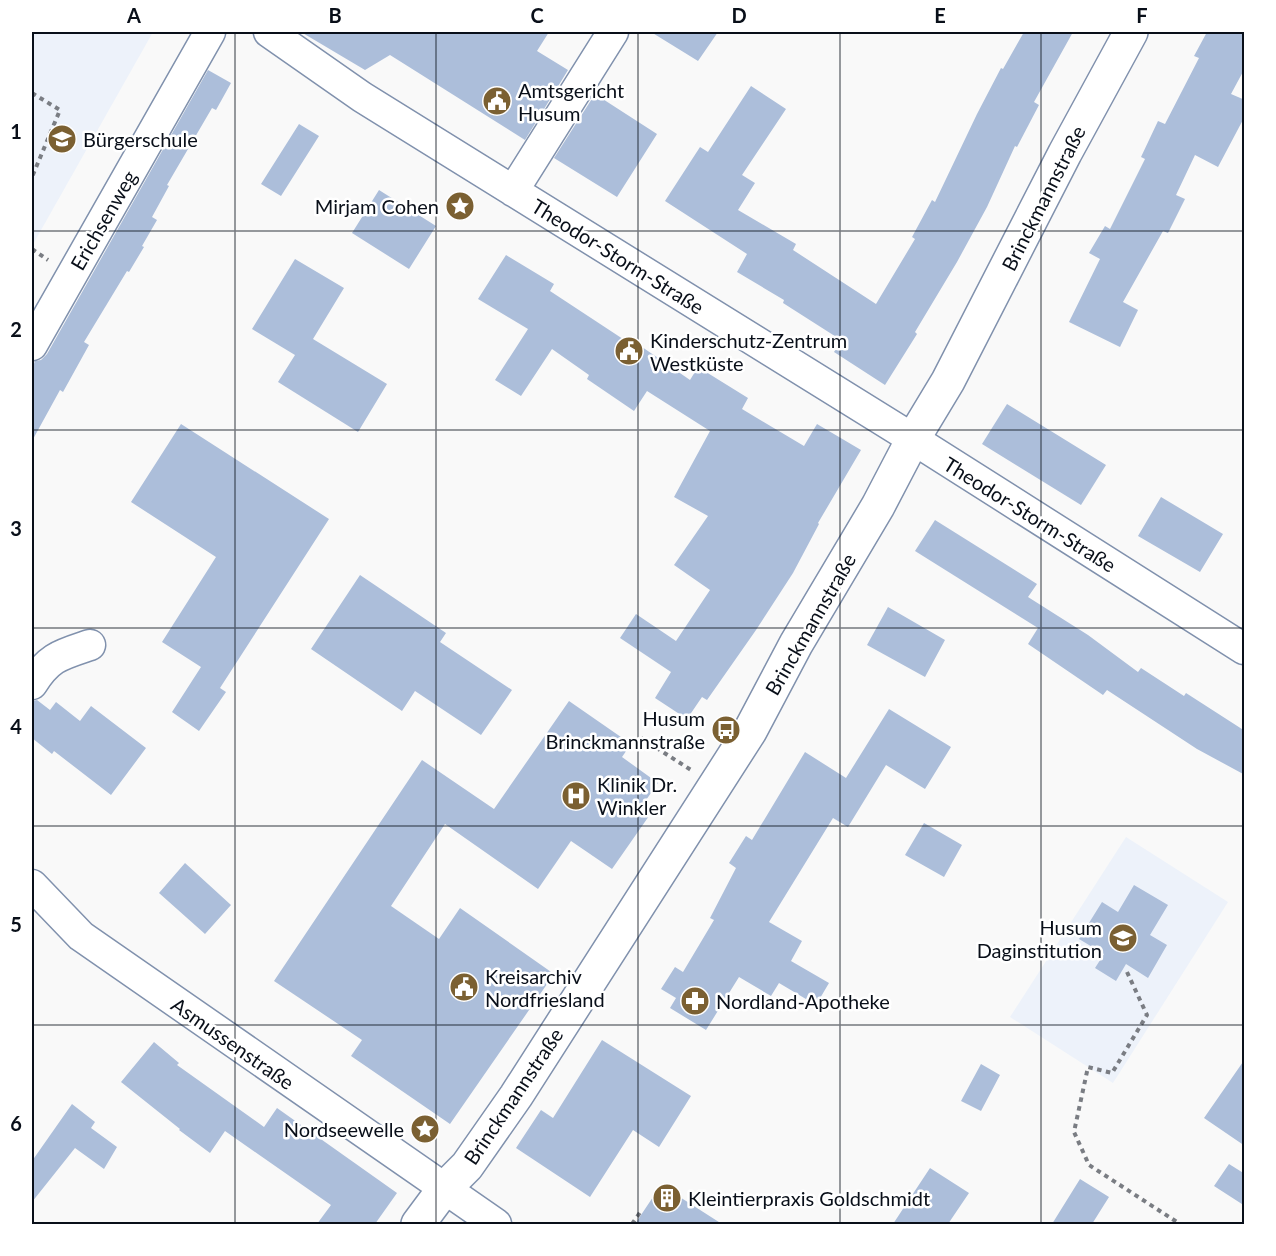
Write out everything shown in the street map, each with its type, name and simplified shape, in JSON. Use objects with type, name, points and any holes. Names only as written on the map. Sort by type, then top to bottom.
[{"type":"main road","name":"Brinckmannstraße","points":[[418,1224],[444,1189],[467,1166],[516,1096],[750,731],[796,644],[878,506],[913,439],[948,381],[1065,153],[1131,32]]},
{"type":"street","name":"Erichsenweg","points":[[32,345],[210,32]]},
{"type":"street","name":"Theodor-Storm-Straße","points":[[268,32],[362,97],[913,439],[1245,649]]},
{"type":"street","points":[[513,191],[614,32]]},
{"type":"street","points":[[32,684],[40,671],[57,656],[90,645]]},
{"type":"street","name":"Asmussenstraße","points":[[32,885],[81,936],[496,1224]]},
{"type":"path","points":[[32,93],[60,110],[32,177]]},
{"type":"path","points":[[641,738],[716,786]]},
{"type":"path","points":[[1127,972],[1147,1015],[1112,1072],[1088,1067],[1074,1132],[1089,1165],[1180,1224]]},
{"type":"path","points":[[632,1224],[641,1210]]},
{"type":"shaded area","name":"Bürgerschule","points":[[32,32],[153,32],[32,246]]},
{"type":"shaded area","points":[[1126,837],[1228,902],[1113,1083],[1010,1017]]},
{"type":"building","name":"Amtsgericht Husum","points":[[301,32],[549,32],[537,51],[568,70],[525,140],[390,55],[365,70]]},
{"type":"building","points":[[651,32],[718,32],[698,61]]},
{"type":"building","points":[[1024,32],[1073,32],[1034,102],[1039,105],[1017,147],[1015,146],[987,207],[915,332],[917,334],[885,385],[834,352],[841,340],[783,303],[784,300],[737,272],[747,254],[665,201],[700,147],[708,152],[751,86],[786,109],[742,175],[755,183],[738,210],[796,244],[793,250],[876,304],[915,239],[912,237],[932,200],[935,202],[1001,68],[1003,69]]},
{"type":"building","points":[[1207,32],[1245,32],[1245,68],[1231,94],[1245,100],[1245,116],[1218,167],[1195,155],[1176,195],[1185,199],[1168,233],[1163,231],[1123,302],[1138,310],[1120,347],[1069,322],[1100,259],[1089,253],[1105,226],[1110,229],[1145,159],[1141,157],[1158,121],[1165,124],[1199,58],[1194,56]]},
{"type":"building","points":[[208,70],[231,83],[216,110],[212,108],[167,185],[169,186],[152,217],[157,220],[142,246],[144,247],[84,342],[89,345],[63,392],[60,390],[32,441],[32,369],[35,361],[41,360],[47,354]]},
{"type":"building","points":[[595,94],[657,134],[617,197],[554,158]]},
{"type":"building","points":[[299,124],[319,136],[281,196],[261,184]]},
{"type":"building","points":[[379,190],[436,226],[409,269],[352,233]]},
{"type":"building","points":[[506,255],[554,284],[550,291],[626,341],[629,338],[690,380],[698,367],[748,398],[742,409],[804,446],[817,424],[861,450],[818,523],[793,573],[707,700],[702,697],[687,719],[655,698],[671,672],[620,638],[636,614],[676,641],[710,590],[674,565],[708,516],[674,497],[710,431],[647,391],[634,411],[587,379],[589,375],[552,349],[521,396],[495,380],[528,329],[478,299]]},
{"type":"building","points":[[295,259],[344,288],[313,339],[387,384],[358,432],[278,382],[295,355],[252,329]]},
{"type":"building","points":[[1007,404],[1106,465],[1081,505],[982,444]]},
{"type":"building","points":[[181,424],[329,519],[220,688],[226,692],[199,731],[172,712],[201,667],[162,642],[216,557],[131,502]]},
{"type":"building","points":[[1161,497],[1223,534],[1200,572],[1138,536]]},
{"type":"building","points":[[935,520],[1037,584],[1028,597],[1088,635],[1138,672],[1141,668],[1184,696],[1186,693],[1245,731],[1245,775],[1197,749],[1107,690],[1103,695],[1028,644],[1038,628],[915,551]]},
{"type":"building","points":[[360,575],[446,633],[440,642],[512,690],[481,735],[415,691],[402,711],[311,649]]},
{"type":"building","points":[[888,607],[945,640],[925,677],[867,645]]},
{"type":"building","points":[[37,700],[50,710],[56,702],[80,721],[91,706],[146,748],[111,795],[54,751],[52,754],[32,738],[32,701]]},
{"type":"building","points":[[569,701],[631,744],[622,757],[658,783],[639,810],[649,816],[612,869],[571,841],[538,889],[445,824],[391,906],[439,939],[460,908],[554,974],[450,1124],[351,1056],[362,1040],[274,981],[422,760],[494,809]]},
{"type":"building","points":[[889,709],[951,747],[925,789],[886,765],[848,827],[833,818],[769,922],[802,941],[791,961],[829,983],[816,1005],[779,983],[771,996],[739,977],[706,1030],[670,1008],[676,998],[661,989],[675,967],[683,972],[714,920],[710,918],[736,868],[729,863],[746,836],[752,840],[805,752],[846,778]]},
{"type":"building","points":[[924,823],[962,845],[944,877],[905,855]]},
{"type":"building","points":[[185,863],[231,905],[205,934],[159,893]]},
{"type":"building","points":[[1134,885],[1168,905],[1150,935],[1167,945],[1148,978],[1126,964],[1116,981],[1095,968],[1104,954],[1079,939],[1102,902],[1118,912]]},
{"type":"building","points":[[602,1040],[691,1096],[659,1147],[633,1130],[590,1197],[516,1148],[541,1110],[553,1118]]},
{"type":"building","points":[[154,1042],[179,1063],[177,1065],[264,1127],[277,1108],[397,1193],[375,1224],[317,1224],[331,1205],[225,1131],[210,1153],[179,1130],[121,1082]]},
{"type":"building","points":[[1245,1059],[1245,1146],[1204,1118]]},
{"type":"building","points":[[981,1064],[1000,1075],[981,1111],[961,1101]]},
{"type":"building","points":[[72,1104],[95,1122],[91,1128],[117,1147],[104,1169],[75,1148],[32,1202],[32,1161]]},
{"type":"building","points":[[1229,1164],[1245,1174],[1245,1206],[1214,1186]]},
{"type":"building","points":[[930,1168],[969,1193],[948,1224],[893,1224]]},
{"type":"building","points":[[1080,1179],[1109,1197],[1092,1224],[1052,1224]]},
{"type":"building","name":"Kleintierpraxis Goldschmidt","points":[[661,1185],[722,1224],[635,1224]]},
{"type":"place","name":"Amtsgericht Husum","points":[[497,101]]},
{"type":"place","name":"Bürgerschule","points":[[62,139]]},
{"type":"place","name":"Mirjam Cohen","points":[[460,206]]},
{"type":"place","name":"Kinderschutz-Zentrum Westküste","points":[[629,351]]},
{"type":"place","name":"Husum Brinckmannstraße","points":[[726,730]]},
{"type":"place","name":"Klinik Dr. Winkler","points":[[576,796]]},
{"type":"place","name":"Husum Daginstitution","points":[[1123,938]]},
{"type":"place","name":"Kreisarchiv Nordfriesland","points":[[464,987]]},
{"type":"place","name":"Nordland-Apotheke","points":[[695,1001]]},
{"type":"place","name":"Nordseewelle","points":[[425,1129]]},
{"type":"place","name":"Kleintierpraxis Goldschmidt","points":[[667,1198]]}]
